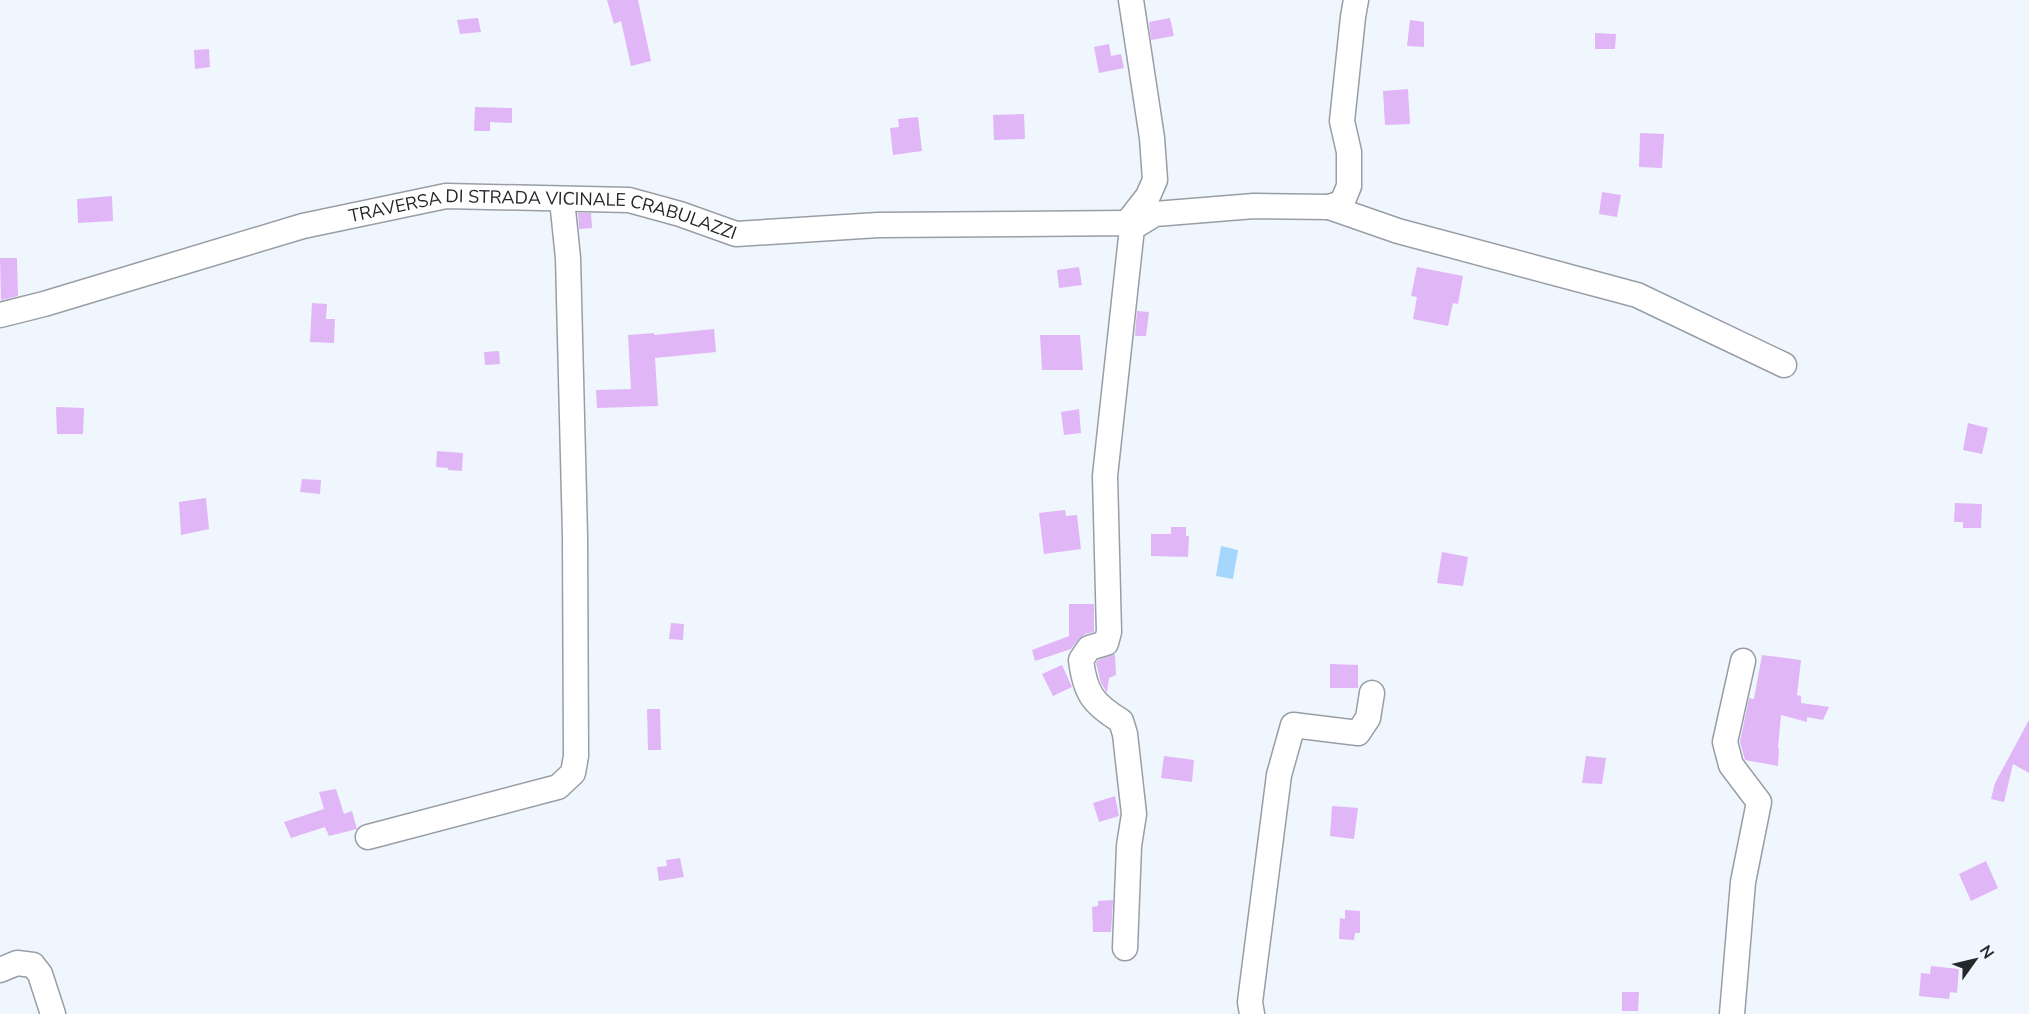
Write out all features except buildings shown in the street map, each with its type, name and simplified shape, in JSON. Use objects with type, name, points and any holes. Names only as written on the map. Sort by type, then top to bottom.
[{"type":"street","points":[[1125,948],[1129,846],[1134,814],[1125,734],[1121,721],[1102,710],[1086,689],[1081,660],[1089,648],[1106,643],[1109,632],[1105,476],[1129,225],[1148,196],[1155,180],[1152,138],[1131,0]]},
{"type":"street","points":[[1129,225],[1155,214],[1254,206],[1329,207],[1342,203],[1349,186],[1349,152],[1342,121],[1356,0]]},
{"type":"street","name":"TRAVERSA DI STRADA VICINALE CRABULAZZI","points":[[0,315],[44,304],[303,226],[447,196],[629,201],[680,214],[736,234],[878,225],[1129,225]]},
{"type":"street","points":[[368,837],[558,787],[573,773],[576,756],[574,525],[568,258],[562,200]]},
{"type":"street","points":[[1329,207],[1398,231],[1637,295],[1784,364]]},
{"type":"street","points":[[1732,1014],[1743,882],[1759,802],[1731,765],[1725,742],[1743,661]]},
{"type":"street","points":[[1252,1014],[1250,1002],[1279,775],[1293,725],[1358,733],[1368,718],[1372,693]]},
{"type":"street","points":[[0,970],[17,963],[33,965],[40,974],[53,1014]]},
{"type":"water","points":[[1221,546],[1238,550],[1233,579],[1216,576]]}]
